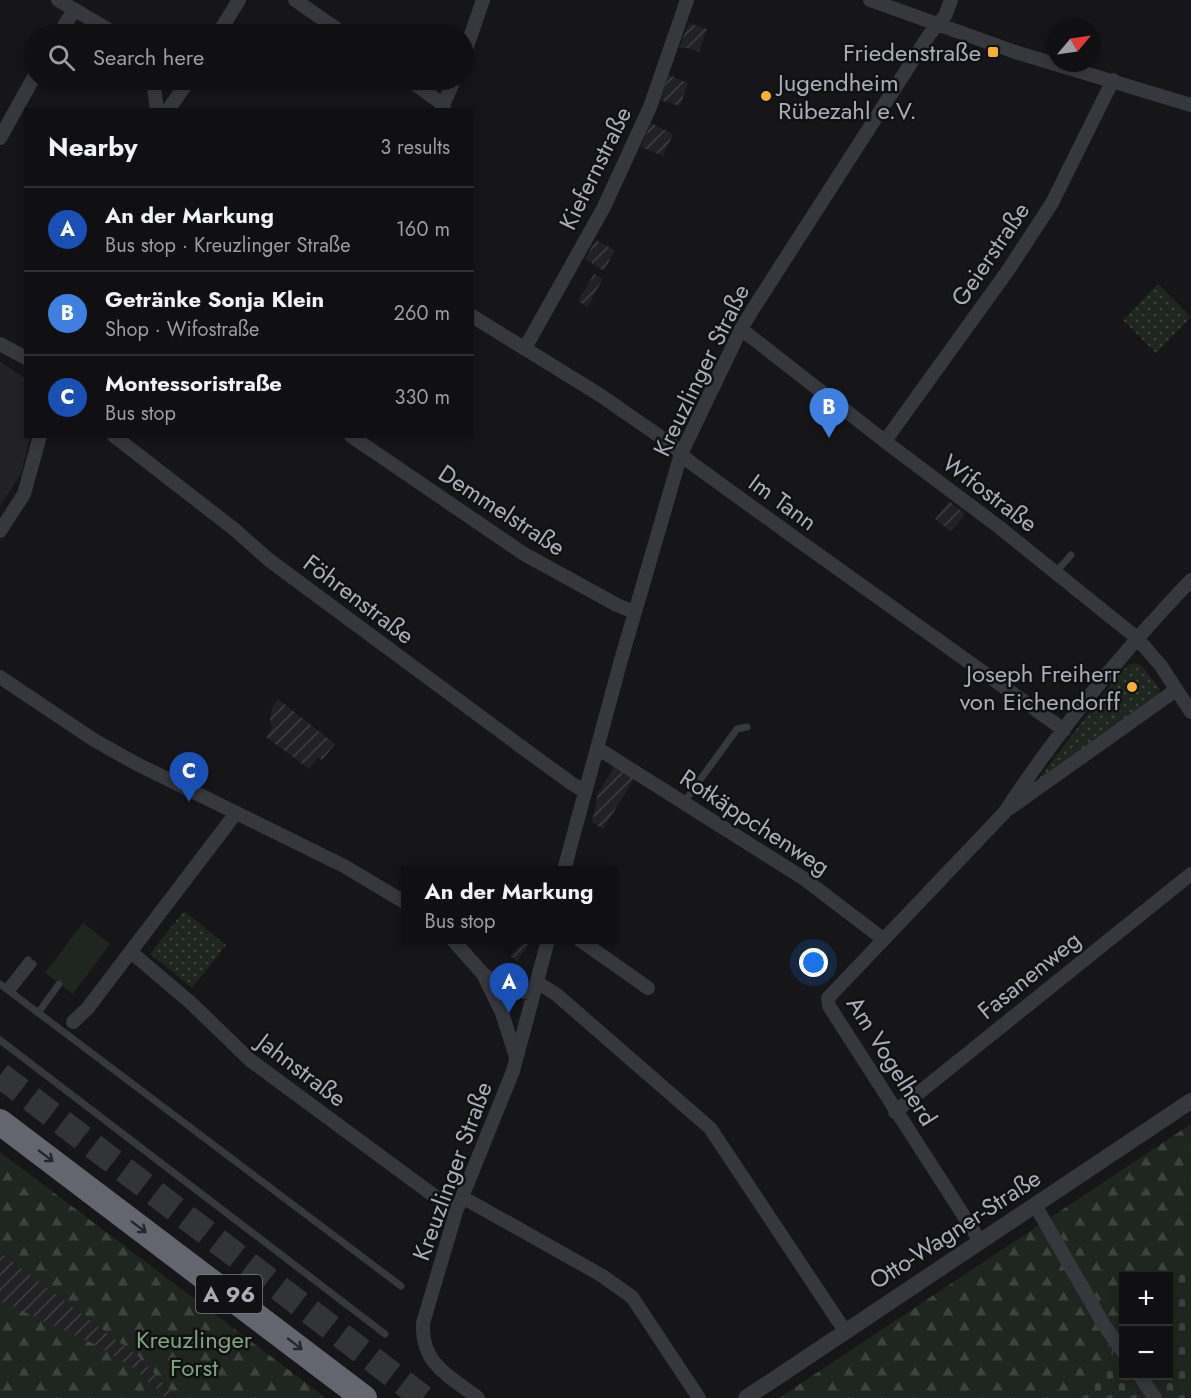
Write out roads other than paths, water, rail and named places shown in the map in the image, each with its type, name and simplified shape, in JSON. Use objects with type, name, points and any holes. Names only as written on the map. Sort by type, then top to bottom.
[{"type":"highway","name":"A 96","points":[[0,1122],[364,1398]]},
{"type":"street","points":[[58,0],[98,24]]},
{"type":"street","points":[[224,24],[239,0]]},
{"type":"street","points":[[295,0],[330,24]]},
{"type":"street","points":[[474,26],[483,0]]},
{"type":"street","name":"Kiefernstraße","points":[[525,348],[602,212],[650,107],[687,0]]},
{"type":"street","points":[[870,0],[1015,52],[1191,105]]},
{"type":"street","name":"Kreuzlinger Straße","points":[[565,866],[584,790],[631,641],[634,612],[681,454],[741,329],[938,23],[945,16],[951,0]]},
{"type":"street","points":[[65,24],[74,10]]},
{"type":"street","name":"Geierstraße","points":[[885,441],[1011,265],[1052,203],[1105,101],[1113,80]]},
{"type":"street","points":[[0,138],[27,90]]},
{"type":"street","points":[[154,90],[157,108]]},
{"type":"street","points":[[169,108],[182,90]]},
{"type":"street","points":[[422,90],[443,107],[450,90]]},
{"type":"street","name":"Im Tann","points":[[474,317],[608,401],[672,445],[793,537],[1064,730]]},
{"type":"street","name":"Wifostraße","points":[[741,329],[1056,572],[1137,638],[1161,666],[1191,712]]},
{"type":"street","points":[[0,344],[24,357]]},
{"type":"street","points":[[0,531],[24,494],[39,438]]},
{"type":"street","name":"Föhrenstraße","points":[[117,438],[234,529],[269,560],[434,684],[584,790]]},
{"type":"street","name":"Demmelstraße","points":[[354,438],[524,554],[634,612]]},
{"type":"street","points":[[1004,813],[1064,730],[1137,638],[1191,580]]},
{"type":"street","points":[[0,677],[99,743],[344,866],[401,900]]},
{"type":"street","points":[[1004,813],[1176,690]]},
{"type":"street","name":"Rotkäppchenweg","points":[[597,748],[803,878],[883,939]]},
{"type":"street","points":[[74,1022],[87,1009],[236,813]]},
{"type":"street","name":"Am Vogelherd","points":[[980,1241],[828,1006],[828,999],[1004,813]]},
{"type":"street","name":"Fasanenweg","points":[[896,1112],[1191,874]]},
{"type":"street","points":[[457,944],[483,974],[502,1013],[516,1059]]},
{"type":"street","name":"Kreuzlinger Straße","points":[[477,1398],[440,1370],[431,1360],[422,1337],[423,1323],[456,1212],[516,1059],[547,944]]},
{"type":"street","points":[[587,944],[648,988]]},
{"type":"street","name":"Jahnstraße","points":[[131,951],[191,1003],[250,1060],[456,1212]]},
{"type":"street","points":[[483,974],[506,987],[535,988],[557,995],[710,1128],[845,1331]]},
{"type":"street","name":"Otto-Wagner-Straße","points":[[746,1398],[1191,1101]]},
{"type":"street","points":[[462,1197],[601,1275],[625,1291],[699,1398]]},
{"type":"street","points":[[1035,1205],[1104,1325],[1119,1346]]},
{"type":"street","points":[[1143,1380],[1155,1398]]},
{"type":"lane","points":[[1056,572],[1071,555]]},
{"type":"lane","points":[[684,802],[737,729],[747,726]]},
{"type":"lane","points":[[30,962],[6,988],[400,1286]]},
{"type":"lane","points":[[38,1013],[59,984]]},
{"type":"lane","points":[[64,1034],[74,1022]]},
{"type":"lane","points":[[0,1040],[386,1334]]},
{"type":"tunnel","points":[[0,1075],[423,1398]]},
{"type":"place","name":"Friedenstraße","points":[[993,52]]},
{"type":"place","name":"Jugendheim Rübezahl e.V.","points":[[766,96]]},
{"type":"place","name":"Getränke Sonja Klein","points":[[829,438]]},
{"type":"place","name":"Joseph Freiherr von Eichendorff","points":[[1132,687]]},
{"type":"place","name":"Montessoristraße","points":[[189,802]]},
{"type":"place","name":"An der Markung","points":[[509,1013]]},
{"type":"park label","name":"Kreuzlinger Forst","points":[[194,1353]]}]
